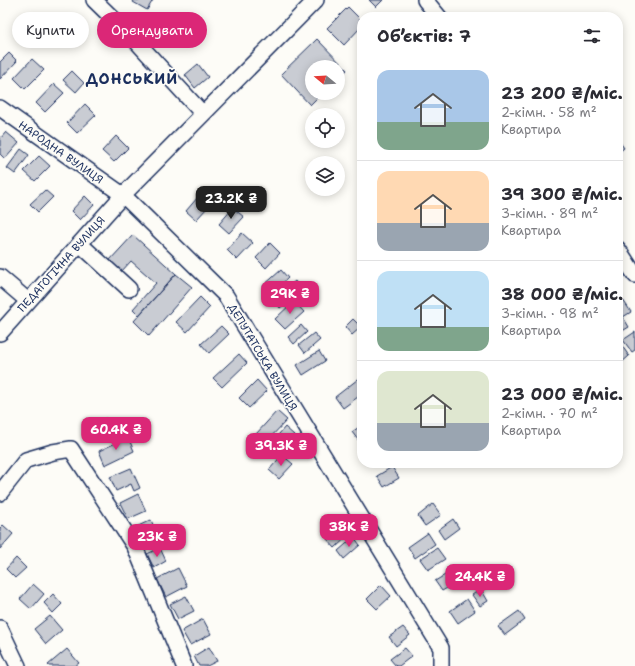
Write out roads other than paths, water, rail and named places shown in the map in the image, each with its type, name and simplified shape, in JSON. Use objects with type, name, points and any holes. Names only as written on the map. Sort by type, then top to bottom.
[{"type":"street","points":[[94,0],[136,41],[203,114]]},
{"type":"street","name":"ПЕДАГОГІЧНА ВУЛИЦЯ","points":[[0,333],[123,195],[316,0]]},
{"type":"street","points":[[425,0],[435,12]]},
{"type":"street","name":"НАРОДНА ВУЛИЦЯ","points":[[0,108],[123,195]]},
{"type":"street","name":"ДЕПУТАТСЬКА ВУЛИЦЯ","points":[[123,195],[226,296],[441,648],[441,666]]},
{"type":"street","points":[[80,244],[129,289]]},
{"type":"street","points":[[623,257],[635,275]]},
{"type":"street","points":[[0,277],[28,301]]},
{"type":"street","points":[[0,493],[26,460],[53,452],[71,449],[135,547],[184,666]]},
{"type":"street","points":[[0,628],[18,666]]},
{"type":"district","name":"ДОНСЬКИЙ","points":[[132,79]]}]
